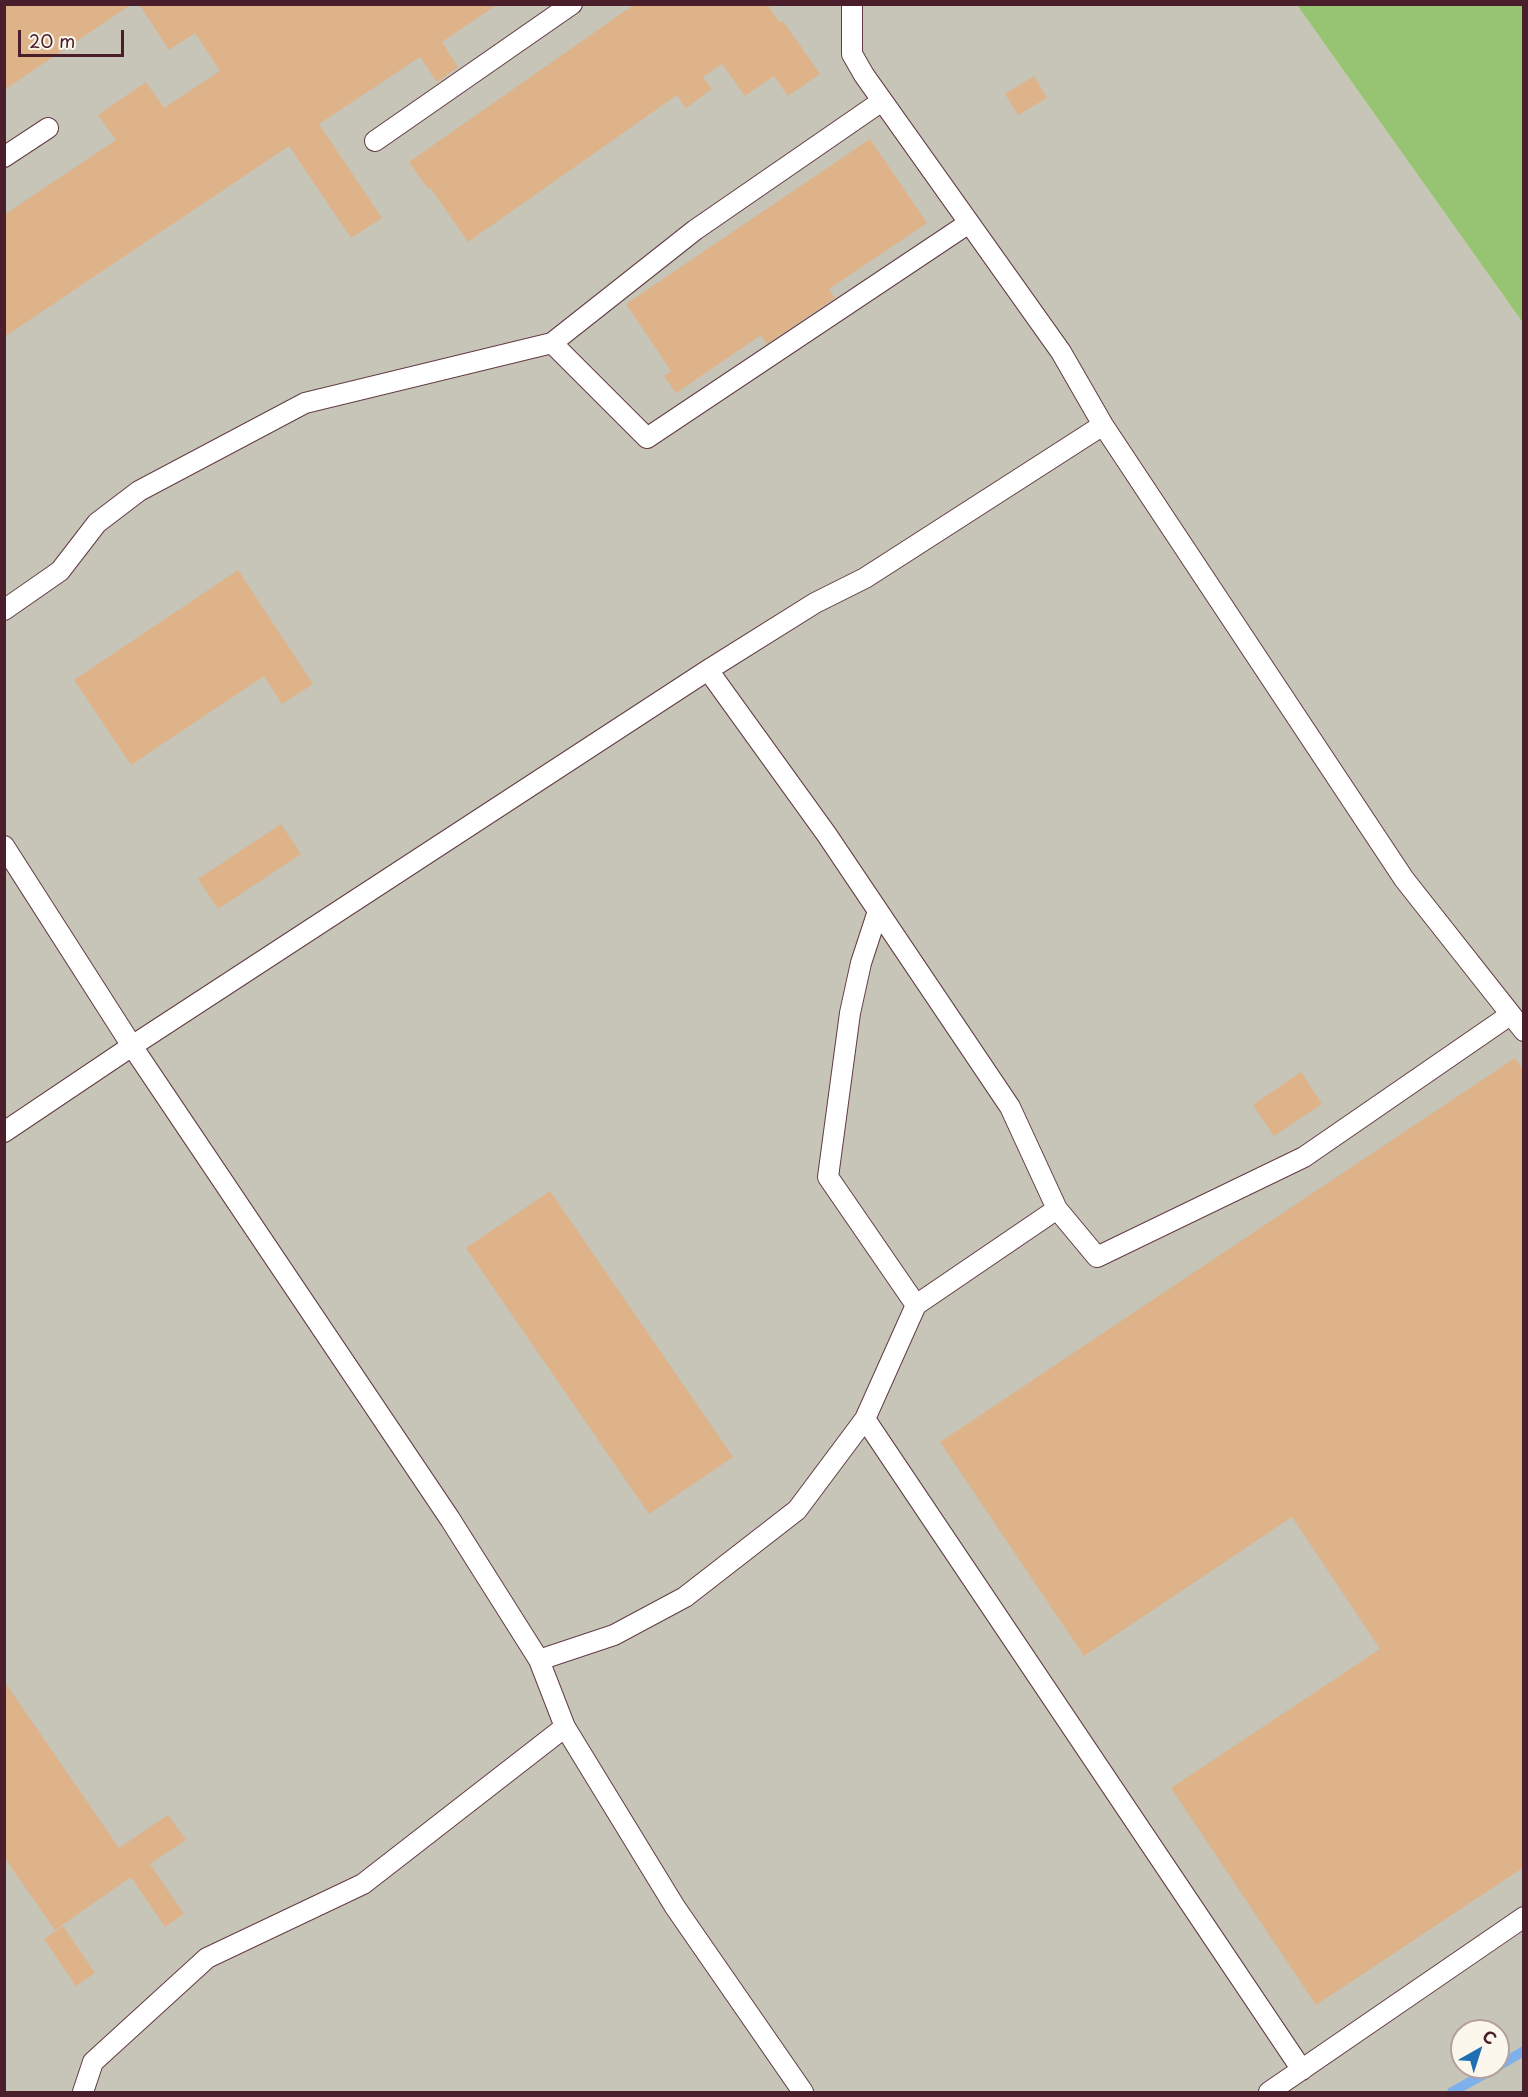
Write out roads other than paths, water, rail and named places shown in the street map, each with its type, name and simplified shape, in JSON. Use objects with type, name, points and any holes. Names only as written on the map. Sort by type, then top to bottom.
[{"type":"lane","points":[[375,141],[572,4]]},
{"type":"lane","points":[[852,4],[852,54],[864,75],[1061,352],[1103,425],[1404,879],[1524,1031]]},
{"type":"lane","points":[[4,610],[60,571],[97,523],[139,491],[305,403],[552,343],[695,230],[882,100]]},
{"type":"lane","points":[[4,157],[48,128]]},
{"type":"lane","points":[[552,343],[647,438],[969,223]]},
{"type":"lane","points":[[4,1132],[708,670],[815,603],[865,579],[1103,425]]},
{"type":"lane","points":[[708,670],[827,835],[1010,1107],[1057,1209],[1097,1257],[1304,1157],[1510,1015]]},
{"type":"lane","points":[[4,846],[132,1046],[450,1519],[539,1660],[565,1728],[675,1907],[803,2092]]},
{"type":"lane","points":[[878,911],[861,963],[850,1013],[828,1177],[916,1305]]},
{"type":"lane","points":[[539,1660],[614,1635],[686,1597],[797,1510],[865,1419],[916,1305],[1057,1209]]},
{"type":"lane","points":[[865,1419],[1302,2070]]},
{"type":"lane","points":[[83,2092],[93,2062],[207,1958],[363,1884],[565,1728]]},
{"type":"lane","points":[[1269,2092],[1524,1917]]},
{"type":"waterway","points":[[1510,2059],[1524,2051]]},
{"type":"waterway","points":[[1452,2092],[1475,2079]]}]
